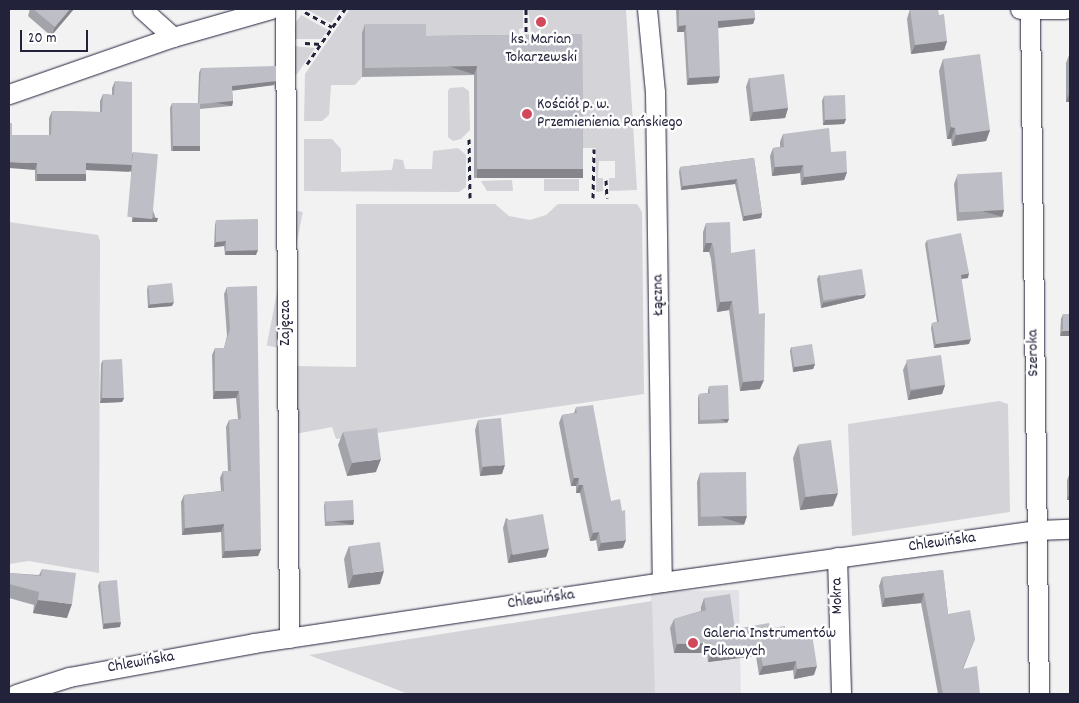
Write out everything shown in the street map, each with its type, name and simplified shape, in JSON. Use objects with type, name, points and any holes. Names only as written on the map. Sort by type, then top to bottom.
[{"type":"street","points":[[142,9],[173,37]]},
{"type":"street","points":[[9,94],[173,37],[271,9]]},
{"type":"street","name":"Zajęcza","points":[[285,9],[289,638]]},
{"type":"street","name":"Łączna","points":[[646,9],[655,92],[662,582]]},
{"type":"street","points":[[1025,10],[1065,9]]},
{"type":"street","name":"Szeroka","points":[[1025,10],[1039,694]]},
{"type":"street","name":"Chlewińska","points":[[9,691],[15,694],[69,677],[289,638],[837,557],[1037,530],[1070,530]]},
{"type":"street","name":"Mokra","points":[[837,557],[840,694]]},
{"type":"path","points":[[300,9],[332,27]]},
{"type":"path","points":[[526,9],[526,43]]},
{"type":"path","points":[[469,139],[470,198]]},
{"type":"path","points":[[593,198],[594,149]]},
{"type":"path","points":[[606,180],[606,198]]},
{"type":"shaded area","points":[[306,9],[341,9],[331,23]]},
{"type":"shaded area","points":[[350,9],[523,9],[523,28],[519,29],[520,43],[362,77],[355,85],[331,85],[329,115],[322,121],[304,121],[305,74]]},
{"type":"shaded area","points":[[528,9],[626,9],[637,190],[609,191],[609,178],[615,178],[615,161],[599,161],[598,178],[603,178],[603,191],[596,192],[596,148],[579,148],[533,43]]},
{"type":"shaded area","points":[[301,15],[328,30],[321,39],[294,39],[296,22]]},
{"type":"shaded area","points":[[293,46],[315,48],[297,74],[292,74]]},
{"type":"shaded area","points":[[463,87],[469,91],[470,130],[461,139],[453,141],[448,137],[448,91],[450,88]]},
{"type":"shaded area","points":[[304,139],[332,139],[341,149],[341,172],[392,170],[394,159],[403,160],[405,169],[432,169],[433,151],[458,148],[466,155],[466,187],[459,192],[304,191]]},
{"type":"shaded area","points":[[544,179],[579,179],[579,191],[544,191]]},
{"type":"shaded area","points":[[512,180],[513,191],[487,191],[481,181]]},
{"type":"shaded area","points":[[356,204],[495,204],[509,216],[530,220],[546,215],[558,204],[637,204],[642,212],[644,394],[336,439],[332,427],[295,434],[295,366],[356,367]]},
{"type":"shaded area","points":[[293,210],[303,212],[276,347],[267,345]]},
{"type":"shaded area","points":[[9,222],[98,235],[100,241],[99,573],[29,561],[9,564]]},
{"type":"shaded area","points":[[999,401],[1008,404],[1010,512],[852,536],[848,424]]},
{"type":"shaded area","points":[[739,590],[741,694],[653,694],[651,592]]},
{"type":"shaded area","points":[[652,601],[655,694],[408,694],[309,655]]},
{"type":"building","points":[[33,9],[70,9],[55,27]]},
{"type":"building","points":[[679,9],[754,9],[755,18],[718,21],[720,76],[689,78],[686,25],[679,26]]},
{"type":"building","points":[[910,9],[938,9],[939,15],[944,14],[947,41],[915,45]]},
{"type":"building","name":"Kościół p. w. Przemienienia Pańskiego","points":[[365,24],[426,24],[426,36],[582,34],[583,169],[477,169],[477,66],[365,68]]},
{"type":"building","points":[[980,54],[990,130],[956,135],[955,128],[951,127],[943,59]]},
{"type":"building","points":[[1070,55],[1070,94],[1069,94]]},
{"type":"building","points":[[276,66],[276,81],[232,86],[233,101],[200,104],[200,146],[173,146],[172,103],[199,103],[201,68]]},
{"type":"building","points":[[784,74],[788,108],[753,112],[749,78]]},
{"type":"building","points":[[115,81],[132,82],[132,165],[86,163],[86,174],[37,174],[37,163],[9,162],[9,123],[12,123],[12,135],[51,135],[52,111],[102,112],[103,94],[114,95]]},
{"type":"building","points":[[845,95],[846,119],[825,120],[824,96]]},
{"type":"building","points":[[829,128],[831,152],[846,151],[847,172],[804,177],[803,165],[775,167],[773,148],[784,147],[783,134]]},
{"type":"building","points":[[133,152],[158,154],[152,219],[127,217]]},
{"type":"building","points":[[754,158],[762,213],[744,216],[737,179],[683,186],[680,167]]},
{"type":"building","points":[[1002,172],[1004,210],[959,212],[957,174]]},
{"type":"building","points":[[258,219],[258,250],[226,251],[226,241],[216,242],[216,220]]},
{"type":"building","points":[[730,222],[731,253],[755,249],[759,314],[765,313],[764,380],[743,382],[732,301],[720,302],[714,250],[712,243],[706,243],[706,223]]},
{"type":"building","points":[[961,233],[969,273],[961,275],[971,339],[936,344],[932,323],[939,322],[927,240]]},
{"type":"building","points":[[862,269],[866,294],[823,300],[820,276]]},
{"type":"building","points":[[172,283],[174,302],[150,304],[148,286]]},
{"type":"building","points":[[257,286],[261,549],[225,551],[224,524],[185,528],[184,495],[224,491],[223,471],[231,471],[229,420],[241,419],[239,391],[215,391],[215,348],[224,348],[230,329],[227,287]]},
{"type":"building","points":[[1063,314],[1070,314],[1070,331],[1063,331]]},
{"type":"building","points":[[812,344],[815,364],[794,367],[791,347]]},
{"type":"building","points":[[941,355],[945,385],[911,390],[906,360]]},
{"type":"building","points":[[122,359],[124,398],[102,398],[103,360]]},
{"type":"building","points":[[728,385],[729,419],[700,420],[699,394],[710,393],[709,386]]},
{"type":"building","points":[[593,405],[611,501],[620,499],[622,511],[625,510],[626,540],[601,543],[599,532],[593,533],[583,485],[579,485],[579,478],[574,478],[562,415],[577,413],[576,407]]},
{"type":"building","points":[[501,418],[505,465],[482,467],[478,420]]},
{"type":"building","points":[[377,428],[381,459],[352,463],[343,432]]},
{"type":"building","points":[[831,440],[838,492],[806,497],[798,445]]},
{"type":"building","points":[[746,472],[747,516],[701,517],[700,473]]},
{"type":"building","points":[[1070,475],[1070,495],[1069,495]]},
{"type":"building","points":[[353,500],[354,520],[326,521],[325,501]]},
{"type":"building","points":[[543,514],[549,548],[513,555],[507,520]]},
{"type":"building","points":[[380,542],[384,571],[353,575],[349,546]]},
{"type":"building","points":[[42,569],[76,573],[72,604],[38,600],[39,592],[9,584],[9,573],[41,576]]},
{"type":"building","points":[[943,570],[948,614],[970,610],[975,639],[962,669],[977,666],[980,694],[943,694],[924,593],[885,598],[882,577]]},
{"type":"building","points":[[117,580],[121,622],[104,623],[100,581]]},
{"type":"building","points":[[730,594],[735,629],[769,623],[770,628],[785,626],[787,638],[812,634],[817,666],[797,669],[796,661],[763,666],[759,647],[712,653],[711,643],[677,644],[674,619],[706,610],[704,598]]},
{"type":"place","name":"ks. Marian Tokarzewski","points":[[541,22]]},
{"type":"place","name":"Kościół p. w. Przemienienia Pańskiego","points":[[527,114]]},
{"type":"place","name":"Galeria Instrumentów Folkowych","points":[[693,643]]}]
